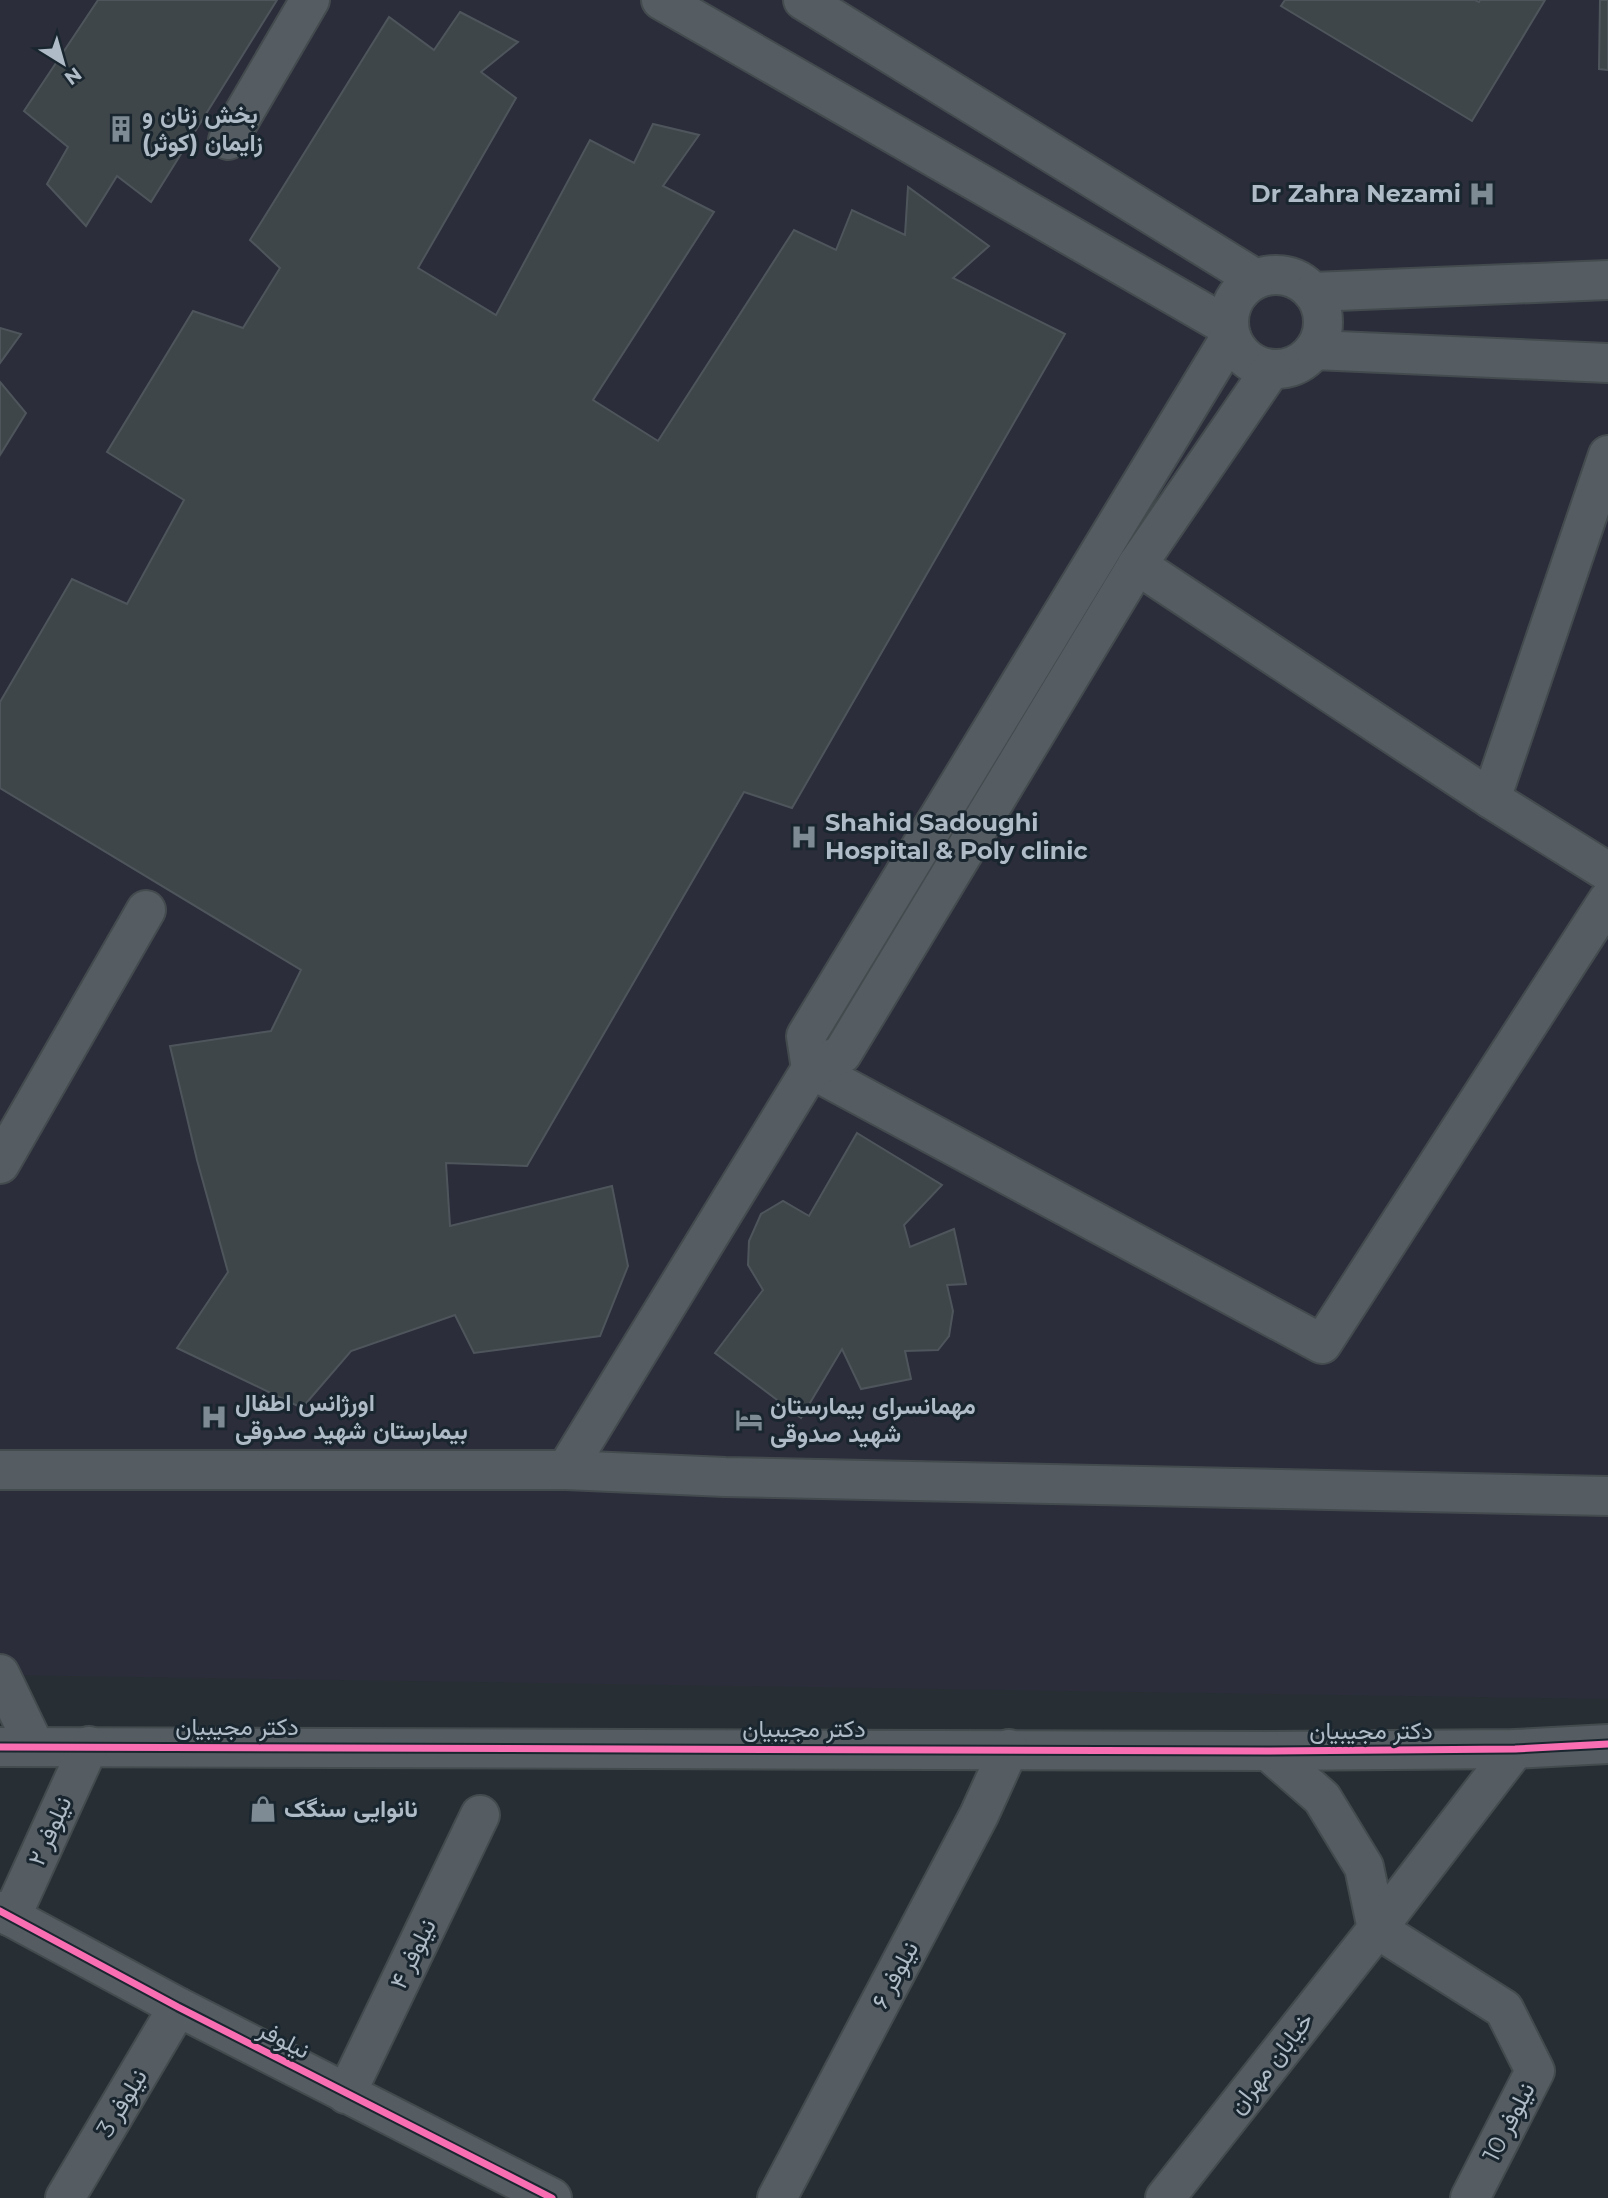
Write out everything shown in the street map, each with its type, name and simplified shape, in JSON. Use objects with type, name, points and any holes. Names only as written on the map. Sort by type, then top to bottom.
[{"type":"street","points":[[228,139],[310,0]]},
{"type":"street","points":[[662,0],[1230,331]]},
{"type":"street","points":[[803,0],[1256,279]]},
{"type":"street","points":[[1276,275],[1297,279],[1313,292],[1322,310],[1323,330],[1315,350],[1303,361],[1288,368],[1271,369],[1254,363],[1240,352],[1230,331],[1231,308],[1241,291],[1256,279],[1276,275]]},
{"type":"street","points":[[1313,292],[1608,280]]},
{"type":"street","points":[[811,1069],[806,1036],[1230,331]]},
{"type":"street","points":[[1315,350],[1608,363]]},
{"type":"street","points":[[566,1470],[811,1069],[842,1054],[1137,565],[1271,369]]},
{"type":"street","points":[[1491,799],[1608,455]]},
{"type":"street","points":[[1137,565],[1491,799],[1608,872]]},
{"type":"street","points":[[811,1069],[1322,1344],[1608,900]]},
{"type":"street","points":[[0,1164],[146,910]]},
{"type":"street","points":[[0,1470],[566,1470],[725,1477],[1608,1496]]},
{"type":"street","points":[[0,1674],[18,1747]]},
{"type":"street","name":"دکتر مجیبیان","points":[[18,1747],[1268,1751],[1516,1749],[1608,1744]]},
{"type":"street","name":"نیلوفر ۲","points":[[6,1914],[89,1746]]},
{"type":"street","name":"نیلوفر ۶","points":[[777,2198],[979,1815],[1009,1749]]},
{"type":"street","name":"خیابان مهران","points":[[1165,2198],[1516,1749]]},
{"type":"street","points":[[1268,1751],[1322,1798],[1364,1867],[1377,1929]]},
{"type":"street","name":"نیلوفر ۴","points":[[346,2094],[480,1815]]},
{"type":"street","name":"نیلوفر","points":[[6,1914],[178,2007],[542,2196]]},
{"type":"street","name":"نیلوفر 10","points":[[1377,1929],[1504,2009],[1535,2071],[1471,2198]]},
{"type":"street","name":"نیلوفر 3","points":[[65,2198],[178,2007]]},
{"type":"shaded area","name":"Shahid Sadoughi Hospital & Poly clinic","points":[[0,0],[1608,0],[1608,1699],[0,1675]]},
{"type":"building","name":"بخش زنان و زایمان (کوثر)","points":[[98,0],[277,0],[151,202],[117,176],[86,226],[47,184],[68,147],[24,111]]},
{"type":"building","points":[[1285,0],[1545,0],[1472,121],[1281,6]]},
{"type":"building","points":[[1600,0],[1608,0],[1608,70],[1599,69]]},
{"type":"building","points":[[460,12],[518,42],[481,72],[516,98],[418,268],[496,315],[590,140],[634,163],[653,124],[699,135],[663,186],[714,212],[593,400],[658,441],[794,230],[836,250],[852,210],[905,235],[908,187],[989,246],[953,278],[1065,334],[792,808],[744,792],[527,1166],[446,1163],[450,1226],[612,1186],[628,1266],[600,1336],[474,1353],[455,1315],[351,1351],[302,1408],[177,1348],[228,1272],[197,1160],[170,1046],[271,1031],[301,970],[0,788],[0,702],[72,579],[127,604],[184,500],[107,452],[193,311],[243,328],[280,268],[250,240],[389,17],[434,50]]},
{"type":"building","points":[[0,328],[21,334],[0,363]]},
{"type":"building","points":[[0,382],[26,413],[0,455]]},
{"type":"building","points":[[857,1133],[942,1185],[904,1225],[910,1247],[954,1229],[966,1284],[947,1285],[953,1311],[949,1336],[938,1350],[905,1351],[911,1379],[861,1389],[842,1349],[801,1418],[715,1353],[763,1290],[748,1265],[749,1241],[761,1214],[783,1201],[809,1216]]},
{"type":"cycle path","points":[[0,1747],[1268,1751],[1515,1749],[1608,1744]]},
{"type":"cycle path","points":[[0,1911],[178,2007],[552,2198]]},
{"type":"place","name":"بخش زنان و زایمان (کوثر)","points":[[121,129]]},
{"type":"place","name":"Dr Zahra Nezami","points":[[1482,194]]},
{"type":"place","name":"Shahid Sadoughi Hospital & Poly clinic","points":[[804,837]]},
{"type":"place","name":"اورژانس اطفال بیمارستان شهید صدوقی","points":[[214,1417]]},
{"type":"place","name":"مهمانسرای بیمارستان شهید صدوقی","points":[[749,1420]]},
{"type":"place","name":"نانوایی سنگک","points":[[263,1809]]}]
